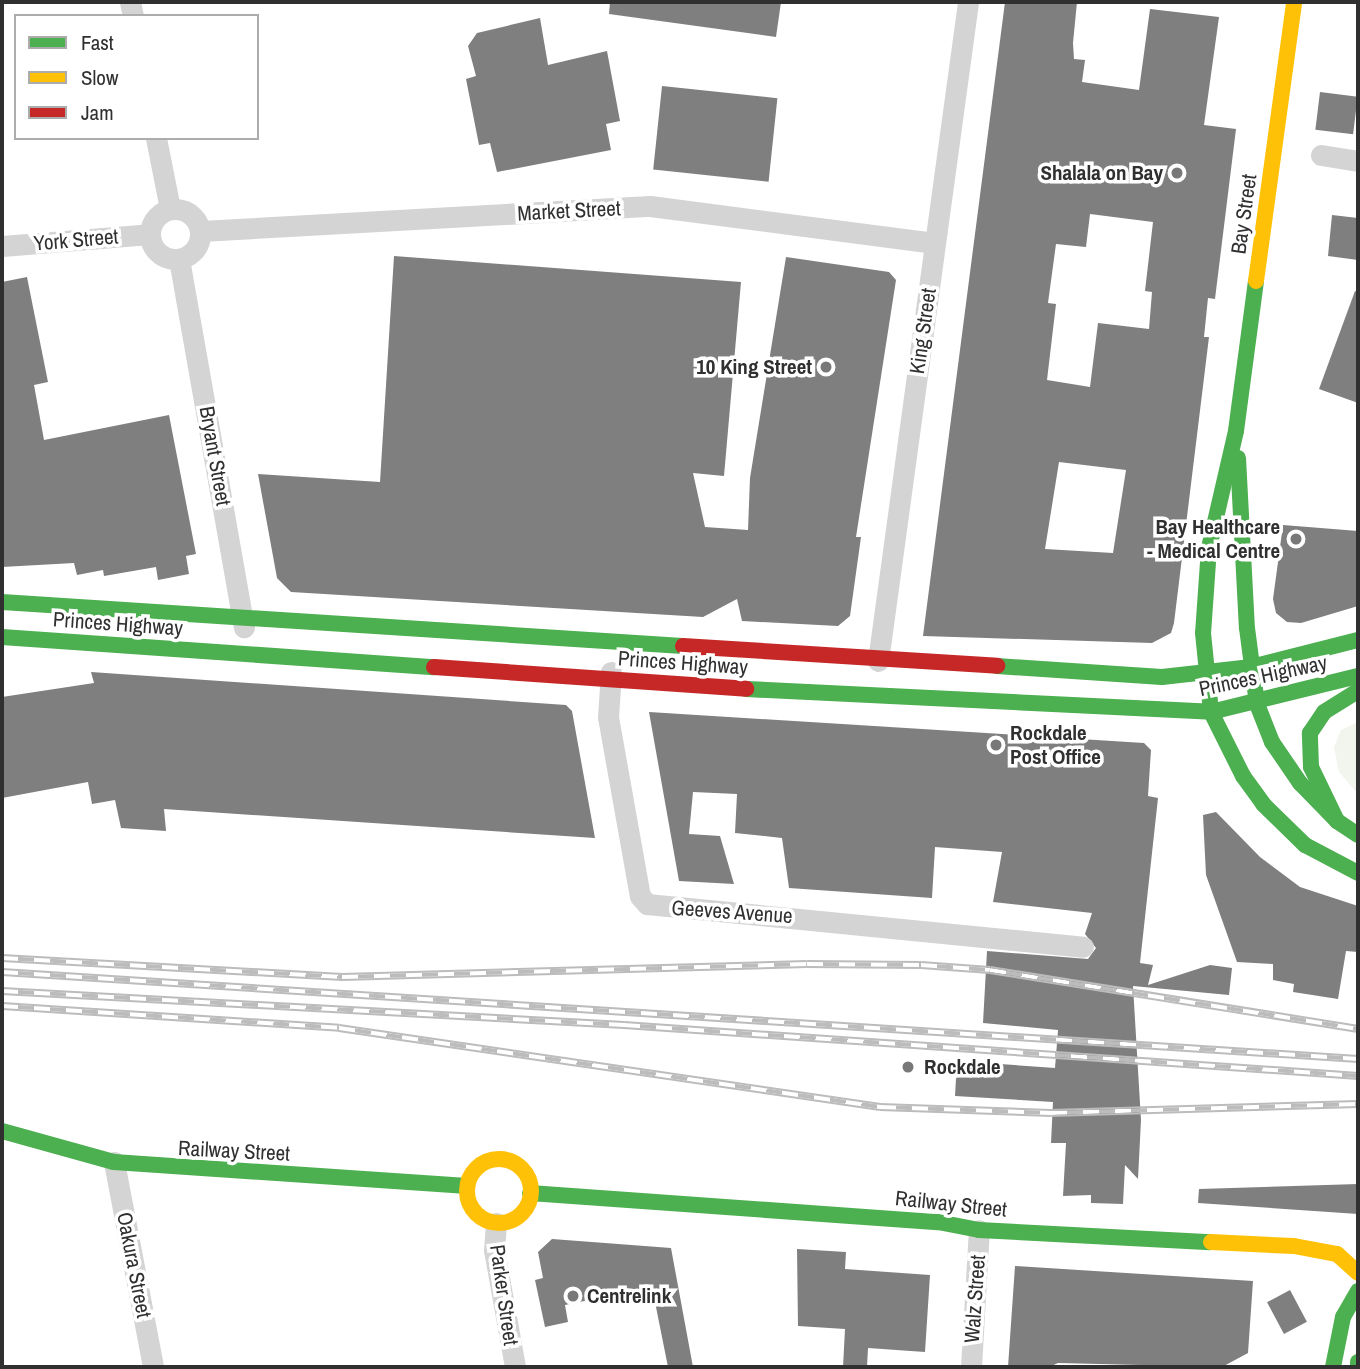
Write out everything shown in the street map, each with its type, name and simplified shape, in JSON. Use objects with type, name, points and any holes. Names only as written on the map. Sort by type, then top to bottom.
[{"type":"main road","name":"Bay Street","points":[[1294,2],[1236,431],[1209,548],[1203,595],[1206,674],[1212,712],[1236,766],[1263,804],[1305,845],[1358,873]]},
{"type":"main road","name":"Bay Street","points":[[1236,431],[1251,667],[1257,704],[1289,769],[1337,821],[1358,835]]},
{"type":"main road","name":"Princes Highway","points":[[2,602],[878,661],[1162,677],[1251,667],[1358,640]]},
{"type":"main road","name":"Princes Highway","points":[[2,637],[610,679],[1212,712],[1257,704],[1358,676]]},
{"type":"main road","points":[[1337,821],[1311,767],[1310,733],[1324,712],[1358,691]]},
{"type":"main road","name":"Railway Street","points":[[2,1131],[114,1162],[467,1186]]},
{"type":"main road","points":[[496,1159],[508,1160],[525,1173],[530,1193],[515,1218],[496,1223],[470,1206],[467,1186],[477,1167],[496,1159]]},
{"type":"main road","name":"Railway Street","points":[[530,1193],[938,1222],[979,1230],[1294,1246],[1338,1254],[1358,1273]]},
{"type":"main road","points":[[1333,1367],[1343,1317],[1358,1291]]},
{"type":"main road","points":[[1357,1367],[1358,1362]]},
{"type":"street","name":"King Street","points":[[878,661],[968,2]]},
{"type":"street","points":[[156,140],[170,209]]},
{"type":"street","points":[[1321,155],[1358,161]]},
{"type":"street","name":"Market Street","points":[[201,231],[650,206],[935,243]]},
{"type":"street","points":[[170,209],[186,211],[201,231],[193,252],[179,259],[163,256],[150,234],[155,218],[170,209]]},
{"type":"street","name":"York Street","points":[[2,246],[150,234]]},
{"type":"street","name":"Bryant Street","points":[[179,259],[244,619],[243,653]]},
{"type":"street","name":"Geeves Avenue","points":[[613,642],[608,717],[640,896],[647,904],[1083,947]]},
{"type":"street","name":"Oakura Street","points":[[114,1162],[153,1367]]},
{"type":"street","name":"Parker Street","points":[[496,1223],[494,1250],[515,1367]]},
{"type":"street","name":"Walz Street","points":[[971,1367],[979,1230]]},
{"type":"shaded area","points":[[1358,722],[1358,794],[1339,772],[1334,747],[1341,730]]},
{"type":"building","points":[[610,2],[781,2],[776,37],[609,14]]},
{"type":"building","points":[[1005,2],[1077,2],[1074,59],[1085,60],[1082,82],[1139,90],[1150,9],[1219,17],[1204,125],[1236,129],[1215,299],[1208,298],[1204,337],[1209,337],[1171,633],[1152,643],[923,636]],"holes":[[[1090,214],[1153,222],[1145,291],[1152,292],[1149,329],[1098,323],[1090,387],[1047,380],[1056,304],[1048,303],[1056,244],[1086,247]],[[1059,462],[1126,470],[1113,553],[1045,549]]]},
{"type":"building","points":[[540,18],[548,65],[607,51],[620,121],[606,124],[611,150],[497,172],[490,143],[479,145],[466,79],[476,76],[468,46],[477,33]]},
{"type":"building","points":[[662,86],[777,98],[769,182],[653,170]]},
{"type":"building","points":[[1320,92],[1358,97],[1353,134],[1315,130]]},
{"type":"building","points":[[1332,215],[1358,218],[1358,260],[1328,256]]},
{"type":"building","points":[[394,256],[741,282],[724,476],[693,473],[705,527],[748,530],[750,478],[786,257],[889,272],[896,280],[856,537],[861,537],[850,616],[838,626],[742,621],[737,599],[703,617],[291,592],[277,578],[258,474],[380,482]]},
{"type":"building","points":[[27,277],[48,382],[34,385],[44,440],[169,415],[196,554],[186,556],[189,574],[158,580],[156,567],[104,576],[103,570],[77,575],[74,563],[2,567],[2,282]]},
{"type":"building","points":[[1355,291],[1358,292],[1358,403],[1319,389]]},
{"type":"building","points":[[1283,525],[1358,531],[1358,606],[1301,623],[1287,622],[1276,613],[1273,599]]},
{"type":"building","points":[[91,672],[566,705],[572,711],[595,838],[164,809],[166,831],[121,828],[115,800],[92,804],[88,782],[2,798],[2,697],[94,683]]},
{"type":"building","points":[[649,712],[1144,743],[1151,750],[1148,796],[1158,798],[1140,963],[1153,965],[1148,985],[1210,965],[1232,968],[1229,995],[1133,986],[1141,1120],[1138,1179],[1125,1165],[1123,1204],[1091,1203],[1091,1195],[1063,1196],[1066,1143],[1051,1143],[1053,1102],[955,1096],[957,1061],[1055,1068],[1058,1030],[983,1023],[987,951],[1088,959],[1096,948],[1085,934],[1092,913],[993,902],[1002,852],[935,847],[932,898],[789,888],[782,838],[735,833],[737,794],[693,792],[689,834],[720,836],[734,884],[679,881]]},
{"type":"building","points":[[1216,812],[1260,857],[1300,887],[1358,906],[1358,952],[1346,951],[1338,999],[1293,992],[1294,984],[1273,980],[1273,964],[1237,962],[1206,875],[1203,815]]},
{"type":"building","points":[[1358,1184],[1358,1214],[1198,1203],[1199,1189]]},
{"type":"building","name":"Centrelink","points":[[552,1239],[671,1248],[693,1367],[668,1367],[652,1287],[565,1305],[568,1322],[545,1327],[535,1280],[543,1278],[538,1252]]},
{"type":"building","points":[[797,1249],[846,1252],[845,1269],[930,1275],[925,1352],[868,1348],[867,1367],[843,1367],[845,1329],[798,1326]]},
{"type":"building","points":[[1015,1266],[1253,1281],[1248,1353],[1222,1367],[1058,1363],[1049,1367],[1008,1367]]},
{"type":"building","points":[[1290,1290],[1307,1322],[1284,1334],[1267,1302]]},
{"type":"railway","points":[[2,958],[342,977],[807,964],[921,965],[990,970],[1358,1029]]},
{"type":"railway","points":[[2,972],[1358,1059]]},
{"type":"railway","points":[[2,991],[624,1025],[1358,1076]]},
{"type":"railway","points":[[2,1006],[339,1028],[880,1107],[1051,1113],[1358,1104]]},
{"type":"traffic: fast","points":[[1256,281],[1236,431],[1209,548],[1203,633],[1211,712],[1243,776],[1263,804],[1305,845],[1358,873]]},
{"type":"traffic: fast","points":[[1238,458],[1247,628],[1257,704],[1272,742],[1300,783],[1337,821],[1358,835]]},
{"type":"traffic: fast","points":[[2,602],[683,646]]},
{"type":"traffic: fast","points":[[2,637],[434,667]]},
{"type":"traffic: fast","points":[[997,666],[1162,677],[1251,667],[1358,640]]},
{"type":"traffic: fast","points":[[746,689],[1211,712],[1358,676]]},
{"type":"traffic: fast","points":[[1337,821],[1311,767],[1310,733],[1324,712],[1358,691]]},
{"type":"traffic: fast","points":[[2,1131],[114,1162],[467,1186]]},
{"type":"traffic: fast","points":[[530,1193],[938,1222],[979,1230],[1211,1242]]},
{"type":"traffic: fast","points":[[1333,1367],[1343,1317],[1358,1291]]},
{"type":"traffic: fast","points":[[1358,1362],[1358,1367]]},
{"type":"traffic: slow","points":[[1256,281],[1294,2]]},
{"type":"traffic: slow","points":[[499,1159],[517,1165],[525,1173],[531,1191],[525,1209],[517,1217],[499,1223],[481,1217],[473,1209],[467,1191],[473,1173],[481,1165],[499,1159]]},
{"type":"traffic: slow","points":[[1211,1242],[1294,1246],[1337,1254],[1358,1273]]},
{"type":"traffic: jam","points":[[683,646],[997,666]]},
{"type":"traffic: jam","points":[[434,667],[746,689]]},
{"type":"place","name":"Shalala on Bay","points":[[1177,173]]},
{"type":"place","name":"10 King Street","points":[[826,367]]},
{"type":"place","name":"Bay Healthcare - Medical Centre","points":[[1296,539]]},
{"type":"place","name":"Rockdale Post Office","points":[[996,745]]},
{"type":"place","name":"Rockdale","points":[[908,1067]]},
{"type":"place","name":"Centrelink","points":[[573,1296]]}]
